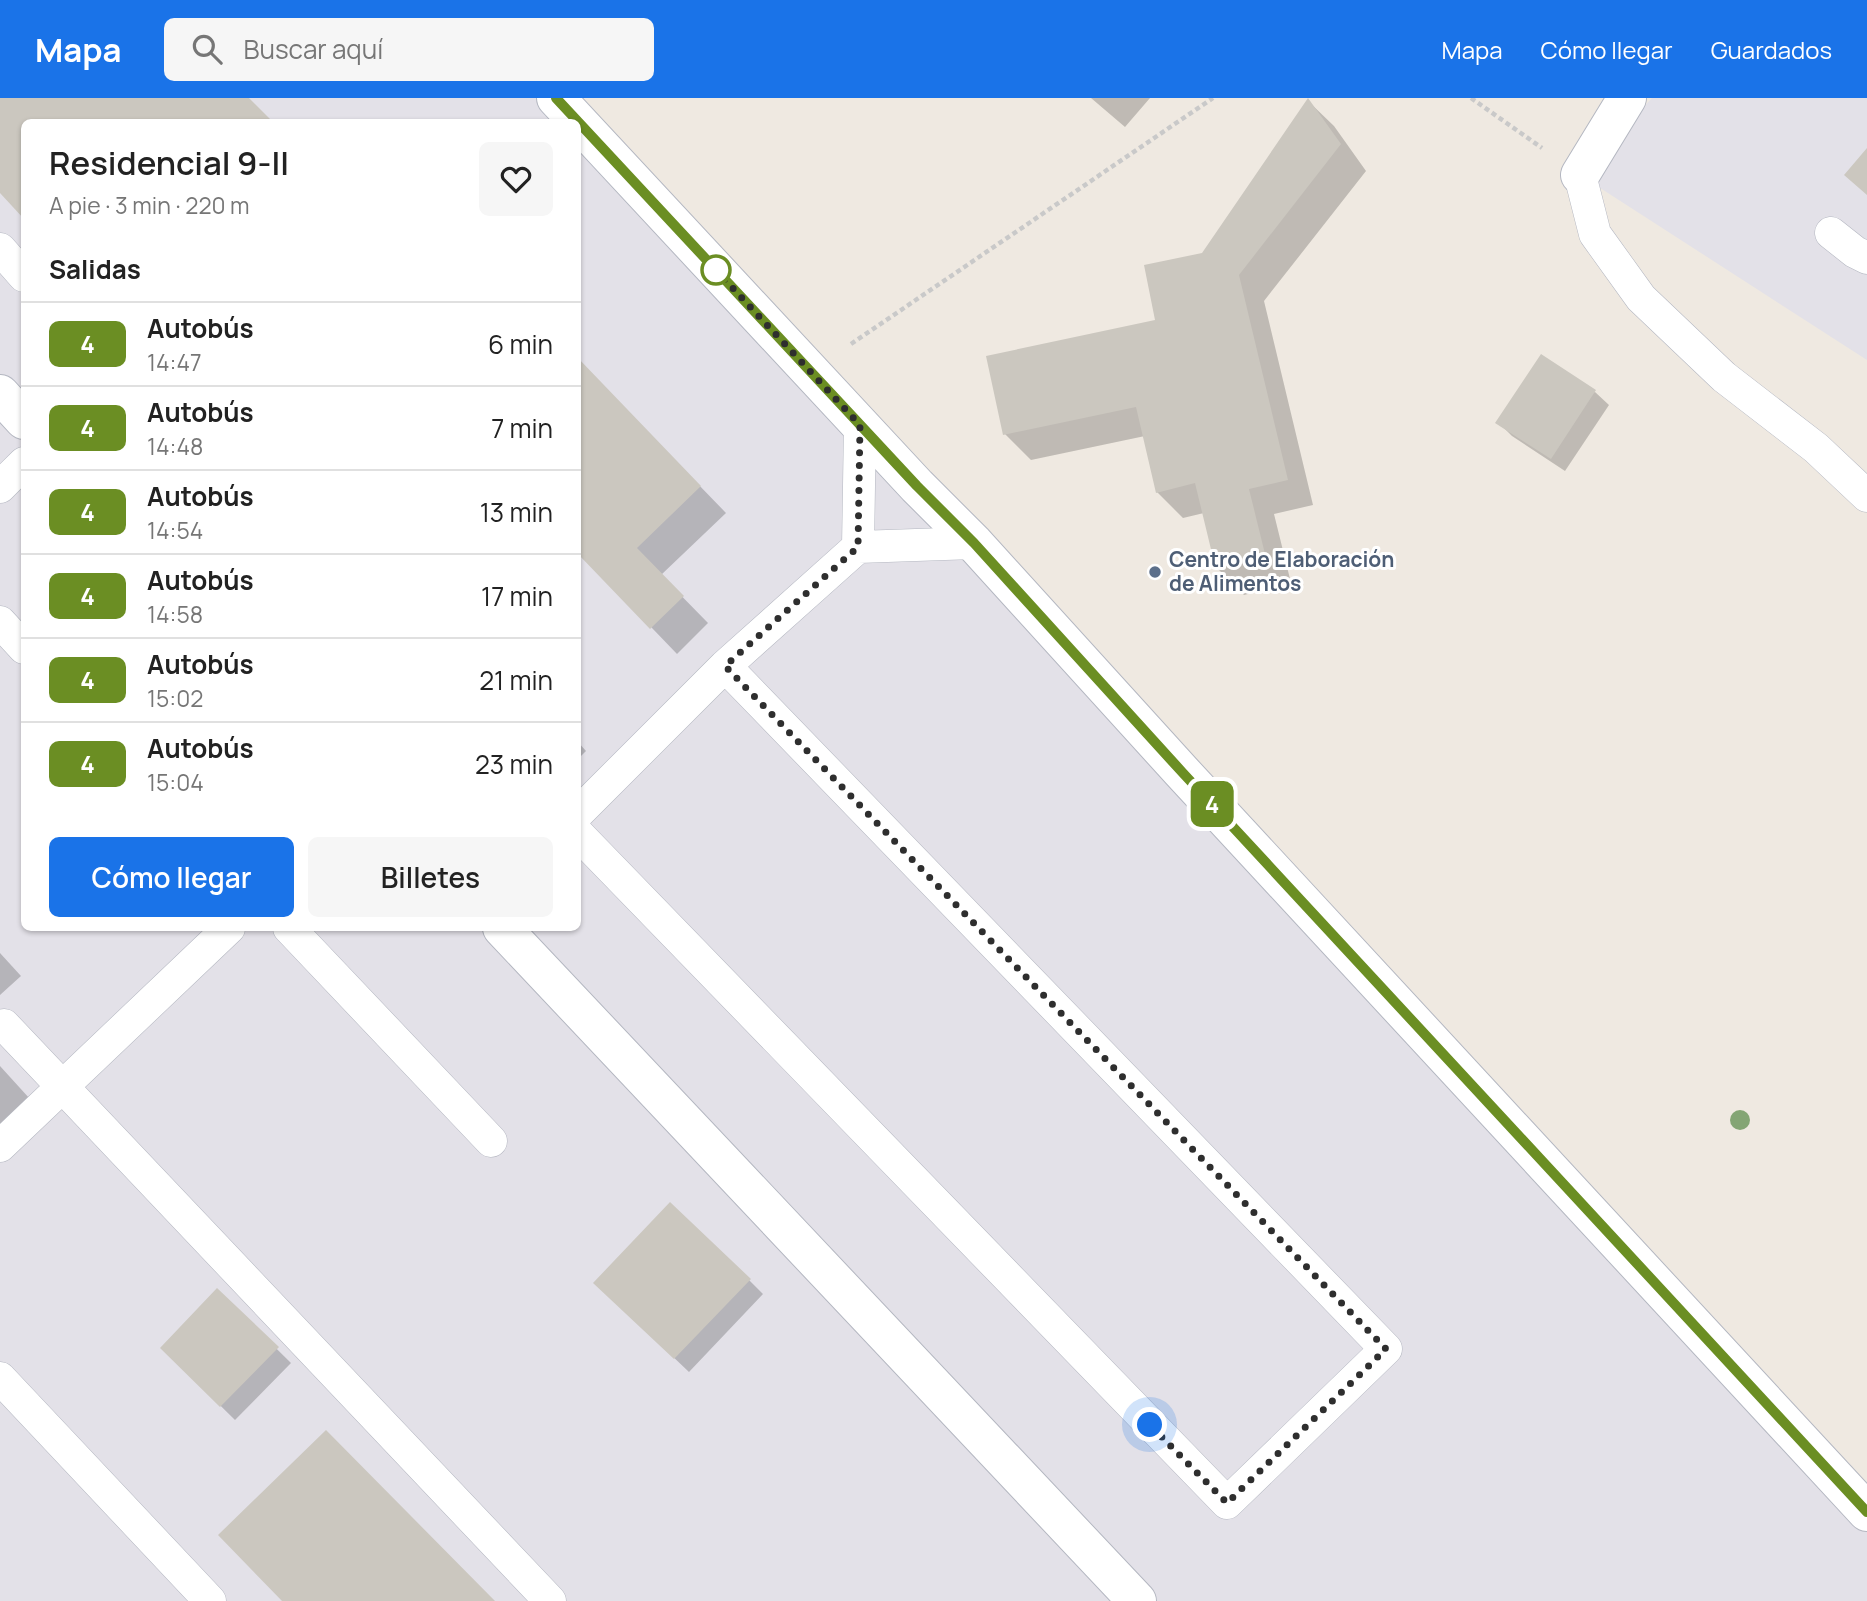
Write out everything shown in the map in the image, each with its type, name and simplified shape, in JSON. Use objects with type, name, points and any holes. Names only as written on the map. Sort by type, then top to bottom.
[{"type":"main road","points":[[556,98],[575,119]]},
{"type":"main road","points":[[1580,175],[1627,98]]},
{"type":"main road","points":[[581,125],[917,486],[974,543],[1191,782],[1867,1511]]},
{"type":"main road","points":[[0,394],[21,416]]},
{"type":"main road","points":[[505,931],[1138,1601]]},
{"type":"lane","points":[[1580,175],[1595,234],[1641,298],[1724,377],[1816,449],[1867,496]]},
{"type":"lane","points":[[1831,233],[1867,258]]},
{"type":"lane","points":[[0,249],[21,273]]},
{"type":"lane","points":[[858,547],[860,425]]},
{"type":"lane","points":[[0,487],[21,466]]},
{"type":"lane","points":[[581,810],[725,666],[858,547],[974,543]]},
{"type":"lane","points":[[0,622],[21,645]]},
{"type":"lane","points":[[581,837],[1227,1503],[1386,1349],[725,666]]},
{"type":"lane","points":[[0,1146],[226,931]]},
{"type":"lane","points":[[292,931],[491,1141]]},
{"type":"lane","points":[[4,1025],[550,1601]]},
{"type":"lane","points":[[0,1378],[210,1601]]},
{"type":"path","points":[[810,372],[1213,98]]},
{"type":"path","points":[[1471,98],[1580,175]]},
{"type":"shaded area","points":[[0,98],[556,98],[575,119],[21,119],[21,931],[581,931],[581,125],[1867,1512],[1867,1601],[0,1601]]},
{"type":"shaded area","points":[[1652,98],[1867,98],[1867,360],[1580,175]]},
{"type":"building","points":[[0,98],[249,98],[270,119],[21,119],[21,216],[0,193]]},
{"type":"building","points":[[1308,98],[1341,144],[1239,275],[1288,480],[1249,489],[1266,558],[1216,570],[1195,483],[1156,493],[1136,407],[1003,435],[986,356],[1155,320],[1144,265],[1202,253]]},
{"type":"building","points":[[1867,148],[1867,195],[1844,175]]},
{"type":"building","points":[[1541,354],[1596,390],[1551,459],[1495,423]]},
{"type":"building","points":[[581,361],[701,486],[637,548],[684,596],[650,629],[581,557]]},
{"type":"building","points":[[670,1202],[751,1279],[674,1359],[593,1283]]},
{"type":"building","points":[[217,1288],[279,1347],[220,1407],[160,1348]]},
{"type":"building","points":[[326,1430],[495,1601],[282,1601],[218,1535]]},
{"type":"bus line","name":"4","points":[[556,98],[576,119]]},
{"type":"bus line","name":"4","points":[[581,125],[917,486],[974,543],[1182,772],[1867,1512]]},
{"type":"place","name":"Centro de Elaboración de Alimentos","points":[[1155,572]]},
{"type":"route","points":[[716,270],[860,425],[858,547],[725,666],[1386,1349],[1227,1503],[1150,1425]]}]
